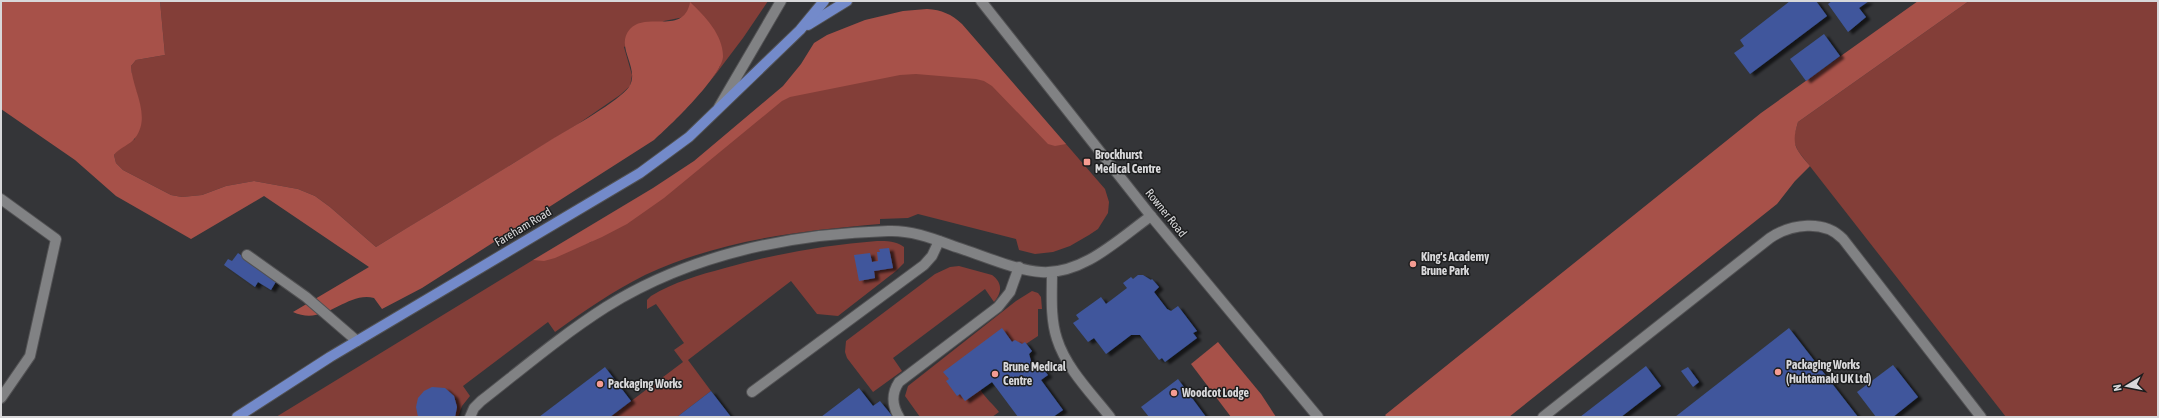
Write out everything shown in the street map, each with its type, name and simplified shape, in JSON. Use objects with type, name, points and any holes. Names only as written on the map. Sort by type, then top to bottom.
[{"type":"main road","points":[[716,112],[781,1]]},
{"type":"main road","name":"Fareham Road","points":[[237,417],[357,342],[640,173],[689,137],[716,112],[800,30],[824,1]]},
{"type":"main road","name":"Fareham Road","points":[[800,30],[847,1]]},
{"type":"main road","name":"Rowner Road","points":[[981,2],[1151,216],[1318,417]]},
{"type":"main road","points":[[1,199],[56,239],[30,356],[1,398]]},
{"type":"main road","points":[[470,417],[474,408],[481,401],[581,324],[631,293],[696,264],[754,246],[805,237],[901,231],[939,241],[1019,267],[1039,272],[1052,272],[1069,269],[1084,262],[1151,216]]},
{"type":"main road","points":[[1543,417],[1770,238],[1790,228],[1805,226],[1824,228],[1838,234],[1843,239],[1981,417]]},
{"type":"main road","points":[[752,392],[924,265],[932,256],[939,241]]},
{"type":"main road","points":[[247,254],[306,297],[357,342]]},
{"type":"main road","points":[[899,417],[893,399],[899,382],[998,307],[1010,292],[1019,267]]},
{"type":"main road","points":[[1052,272],[1052,306],[1055,332],[1059,344],[1079,377],[1110,417]]},
{"type":"shaded area","points":[[1,1],[160,1],[165,55],[136,60],[131,66],[132,75],[140,102],[142,121],[140,130],[135,138],[114,155],[116,163],[123,170],[171,195],[182,197],[202,195],[226,186],[254,181],[298,189],[315,196],[330,207],[376,247],[594,114],[624,93],[632,80],[632,72],[625,43],[626,36],[630,29],[637,24],[645,22],[673,21],[680,18],[686,12],[690,2],[717,33],[723,56],[721,65],[705,88],[654,140],[422,288],[382,309],[374,298],[364,297],[354,299],[325,312],[315,315],[305,315],[293,312],[369,267],[264,196],[191,239],[116,196],[75,160],[1,109]]},
{"type":"shaded area","points":[[160,1],[768,1],[743,38],[712,79],[720,66],[690,3],[689,11],[684,17],[664,21],[624,47],[632,75],[630,86],[620,95],[578,124],[376,247],[330,207],[315,196],[298,189],[254,181],[226,186],[202,195],[182,197],[171,195],[123,170],[116,163],[114,155],[119,148],[135,139],[137,94],[132,79],[131,66],[136,60],[165,55]]},
{"type":"shaded area","points":[[1918,1],[1969,1],[1798,122],[1795,136],[1796,146],[1810,166],[1795,181],[1777,204],[1509,417],[1387,417],[1385,415],[1761,113]]},
{"type":"shaded area","points":[[1969,1],[2158,1],[2158,417],[2006,417],[1798,151],[1793,139],[1798,122]]},
{"type":"shaded area","points":[[927,9],[946,13],[962,24],[1066,144],[1055,146],[1048,144],[992,86],[984,81],[976,79],[916,74],[900,75],[790,97],[782,101],[664,198],[627,224],[555,258],[544,261],[533,260],[653,188],[694,161],[783,86],[801,64],[814,43],[827,35],[865,20],[903,11]]},
{"type":"shaded area","points":[[917,69],[985,74],[1066,144],[1105,189],[1109,202],[1108,213],[1098,229],[1070,246],[1053,252],[1035,254],[1019,250],[1016,239],[918,214],[908,218],[880,219],[880,224],[789,234],[731,245],[673,263],[645,275],[599,302],[555,332],[548,322],[463,386],[470,396],[462,406],[458,417],[276,417],[533,260],[591,242],[786,92]]},
{"type":"shaded area","points":[[877,241],[895,242],[904,247],[904,263],[896,271],[838,316],[817,314],[791,281],[688,360],[711,391],[677,417],[610,417],[683,362],[674,350],[684,343],[656,304],[647,309],[647,300],[651,296],[687,279],[744,263],[781,254]]},
{"type":"shaded area","points":[[959,266],[992,275],[996,278],[1000,285],[1000,292],[997,299],[994,302],[985,289],[893,358],[902,371],[873,392],[847,358],[845,352],[846,341],[935,274],[950,267]]},
{"type":"shaded area","points":[[1032,291],[1038,293],[1041,297],[1042,309],[1038,309],[1038,336],[1012,353],[980,389],[999,412],[992,417],[920,417],[905,396],[908,386],[1016,301]]},
{"type":"shaded area","points":[[1218,342],[1261,394],[1276,417],[1231,417],[1191,364]]},
{"type":"building","points":[[1790,1],[1816,1],[1827,16],[1750,74],[1734,53],[1744,46],[1740,40]]},
{"type":"building","points":[[1832,1],[1869,1],[1859,8],[1866,17],[1848,32],[1828,4]]},
{"type":"building","points":[[1824,34],[1840,56],[1806,81],[1790,59]]},
{"type":"building","points":[[889,248],[893,268],[874,271],[875,278],[859,281],[854,255],[870,253],[872,262],[878,261],[877,252],[880,252],[879,249]]},
{"type":"building","points":[[238,253],[277,280],[271,290],[258,282],[255,287],[224,265],[228,259],[232,261]]},
{"type":"building","points":[[1138,275],[1143,275],[1151,280],[1152,279],[1159,287],[1154,292],[1167,309],[1171,311],[1178,306],[1197,331],[1193,333],[1197,338],[1165,362],[1162,358],[1159,360],[1140,335],[1131,335],[1106,354],[1094,338],[1088,342],[1073,323],[1079,319],[1076,315],[1101,297],[1106,304],[1127,288],[1123,283],[1131,277],[1133,279]]},
{"type":"building","name":"Brune Medical Centre","points":[[1002,328],[1012,342],[1015,340],[1022,344],[1025,342],[1032,351],[1029,354],[1034,368],[1039,364],[1048,375],[1041,380],[1063,410],[1053,417],[1018,417],[992,382],[965,401],[960,394],[957,396],[946,381],[949,379],[943,372]]},
{"type":"building","name":"Packaging Works (Huhtamaki UK Ltd)","points":[[1789,328],[1858,417],[1675,417]]},
{"type":"building","points":[[1893,365],[1918,397],[1893,417],[1876,417],[1857,392]]},
{"type":"building","points":[[1646,366],[1661,386],[1621,417],[1580,417]]},
{"type":"building","name":"Packaging Works","points":[[605,367],[631,401],[610,417],[539,417]]},
{"type":"building","points":[[1688,367],[1699,382],[1693,387],[1681,371]]},
{"type":"building","name":"Woodcot Lodge","points":[[1178,379],[1206,417],[1149,417],[1141,407]]},
{"type":"building","points":[[432,387],[445,388],[454,396],[457,407],[455,417],[418,417],[416,407],[418,398],[424,391]]},
{"type":"building","points":[[859,388],[873,406],[880,401],[893,417],[821,417]]},
{"type":"building","name":"Packaging Works","points":[[711,391],[731,417],[677,417]]},
{"type":"place","name":"Brockhurst Medical Centre","points":[[1087,162]]},
{"type":"place","name":"King's Academy Brune Park","points":[[1413,264]]},
{"type":"place","name":"Packaging Works (Huhtamaki UK Ltd)","points":[[1778,372]]},
{"type":"place","name":"Brune Medical Centre","points":[[995,374]]},
{"type":"place","name":"Packaging Works","points":[[600,384]]},
{"type":"place","name":"Woodcot Lodge","points":[[1174,393]]}]
